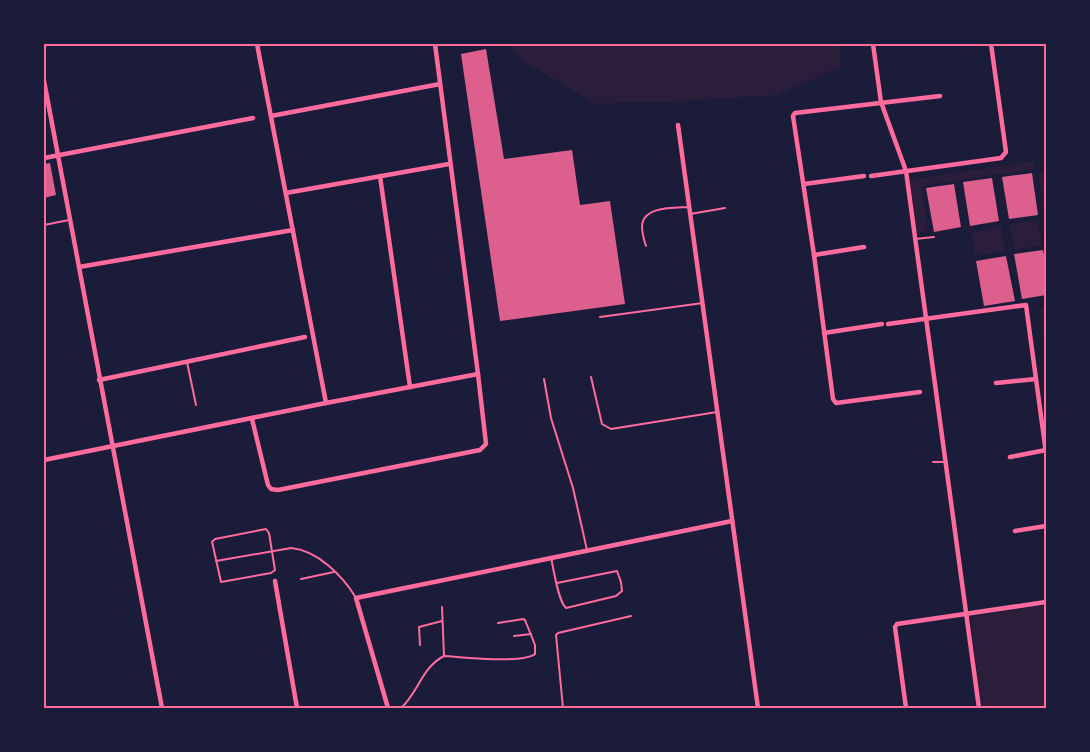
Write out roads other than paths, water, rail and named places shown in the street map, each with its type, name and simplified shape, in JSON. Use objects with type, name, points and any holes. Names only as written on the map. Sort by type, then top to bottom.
[{"type":"street","points":[[256,44],[326,403]]},
{"type":"street","points":[[252,419],[268,485],[271,489],[278,490],[480,450],[484,447],[486,441],[478,374],[434,44]]},
{"type":"street","points":[[873,44],[881,102],[906,171],[979,708]]},
{"type":"street","points":[[871,176],[1001,158],[1004,156],[1006,152],[991,44]]},
{"type":"street","points":[[44,80],[162,708]]},
{"type":"street","points":[[270,116],[440,84]]},
{"type":"street","points":[[920,392],[836,403],[833,400],[793,116],[795,113],[940,96]]},
{"type":"street","points":[[44,158],[253,118]]},
{"type":"street","points":[[678,124],[758,708]]},
{"type":"street","points":[[286,193],[449,164]]},
{"type":"street","points":[[380,176],[410,387]]},
{"type":"street","points":[[804,184],[864,176]]},
{"type":"street","points":[[79,267],[293,230]]},
{"type":"street","points":[[814,255],[864,247]]},
{"type":"street","points":[[888,324],[1026,305],[1046,451],[1010,457]]},
{"type":"street","points":[[824,333],[882,324]]},
{"type":"street","points":[[99,380],[305,337]]},
{"type":"street","points":[[44,460],[478,374]]},
{"type":"street","points":[[996,383],[1036,379]]},
{"type":"street","points":[[388,708],[356,598],[732,521]]},
{"type":"street","points":[[1016,531],[1046,526]]},
{"type":"street","points":[[275,581],[297,708]]},
{"type":"street","points":[[906,708],[895,627],[901,622],[1046,602]]},
{"type":"lane","points":[[646,246],[642,228],[643,220],[647,214],[660,210],[689,207]]},
{"type":"lane","points":[[690,214],[725,208]]},
{"type":"lane","points":[[44,225],[69,220]]},
{"type":"lane","points":[[915,239],[934,237]]},
{"type":"lane","points":[[600,317],[702,304]]},
{"type":"lane","points":[[187,362],[196,404]]},
{"type":"lane","points":[[591,377],[602,424],[612,429],[717,412]]},
{"type":"lane","points":[[544,379],[551,418],[573,488],[587,550]]},
{"type":"lane","points":[[934,462],[946,461]]},
{"type":"lane","points":[[266,529],[269,533],[271,551],[275,570],[273,572],[223,582],[219,580],[212,542],[215,539],[266,529]]},
{"type":"lane","points":[[216,561],[271,551],[300,549],[316,557],[334,572],[347,584],[356,598]]},
{"type":"lane","points":[[551,558],[562,605],[569,608],[616,596],[622,590],[622,582],[617,571],[557,583]]},
{"type":"lane","points":[[301,579],[334,572]]},
{"type":"lane","points":[[442,607],[444,656]]},
{"type":"lane","points":[[564,708],[556,635],[631,616]]},
{"type":"lane","points":[[401,708],[436,660],[444,656],[499,659],[530,658],[535,654],[536,651],[531,634],[523,619],[498,623]]},
{"type":"lane","points":[[420,645],[419,627],[442,621]]},
{"type":"lane","points":[[514,636],[531,634]]}]
